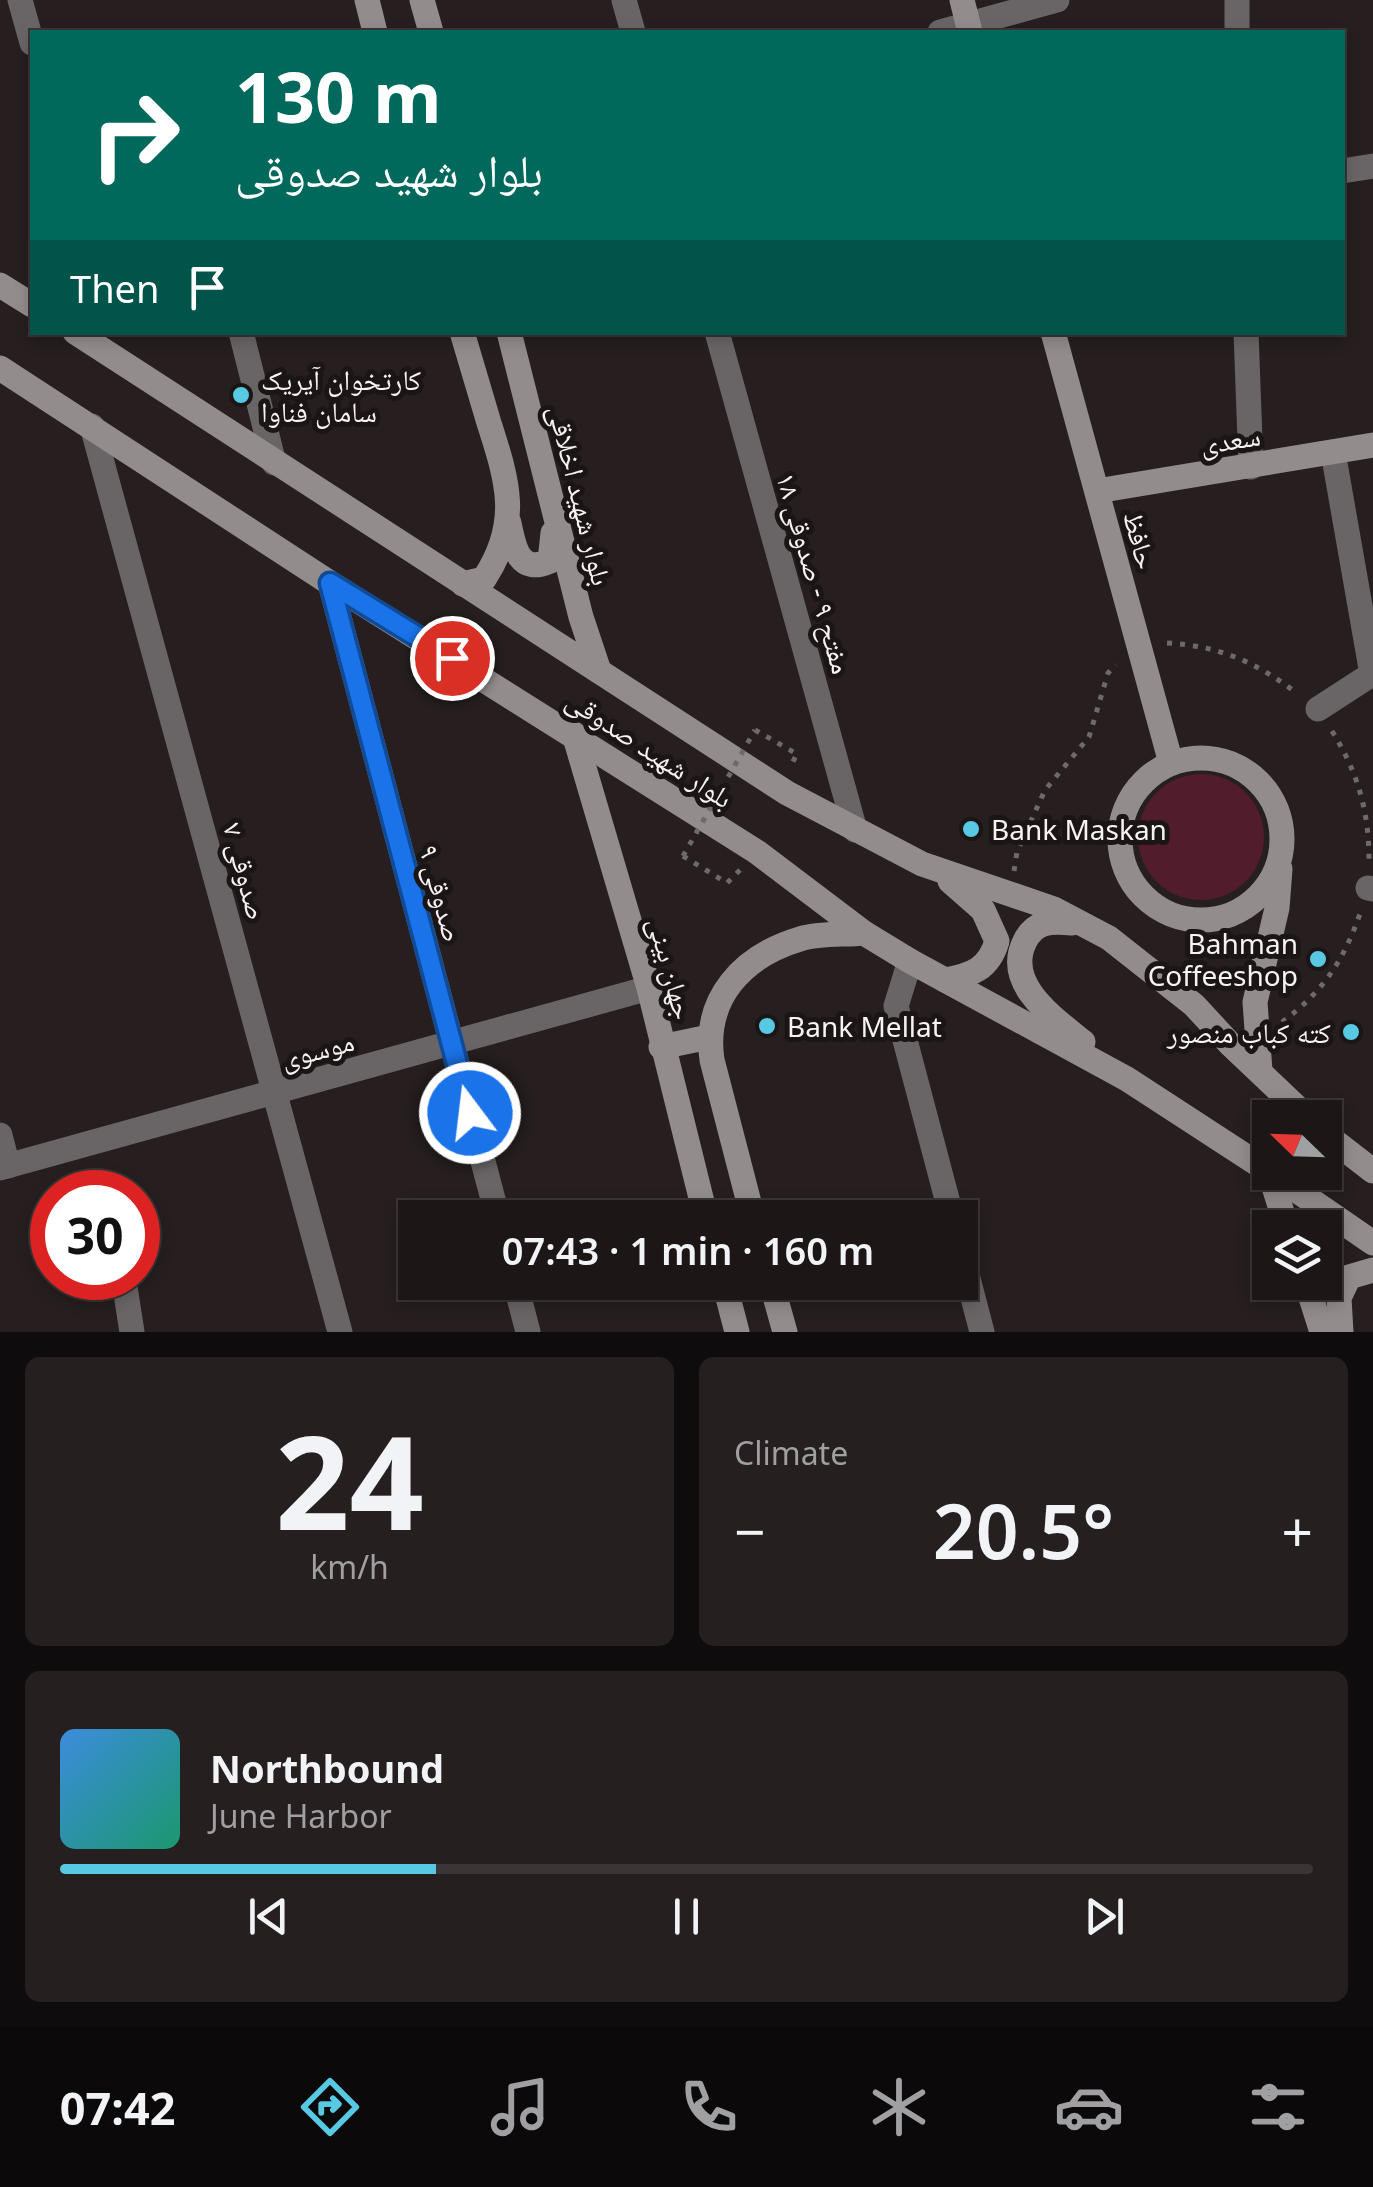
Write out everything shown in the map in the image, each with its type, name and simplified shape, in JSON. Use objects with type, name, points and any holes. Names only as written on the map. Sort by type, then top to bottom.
[{"type":"main road","points":[[366,0],[374,30]]},
{"type":"main road","points":[[422,0],[430,30]]},
{"type":"main road","points":[[0,285],[30,305]]},
{"type":"main road","name":"بلوار شهید صدوقی","points":[[79,335],[787,793],[922,864],[1054,909],[1109,938],[1194,1005],[1290,1100]]},
{"type":"main road","points":[[463,335],[508,483],[514,553],[526,565],[550,561],[553,510]]},
{"type":"main road","name":"بلوار شهید اخلاقی","points":[[510,335],[581,617],[599,671]]},
{"type":"main road","name":"حافظ","points":[[1054,335],[1170,763]]},
{"type":"main road","name":"بلوار شهید صدوقی","points":[[0,368],[330,583],[757,852],[864,933],[1127,1079],[1252,1160]]},
{"type":"main road","name":"سعدی","points":[[1097,491],[1373,445]]},
{"type":"main road","points":[[463,584],[484,579],[500,556],[509,518]]},
{"type":"main road","name":"جهان بینی","points":[[574,734],[649,988],[701,1200]]},
{"type":"main road","points":[[1260,1071],[1255,1002],[1277,908],[1282,854],[1283,832],[1268,792],[1253,775],[1235,764],[1192,757],[1151,774],[1135,790],[1120,832],[1121,855],[1128,876],[1158,909],[1179,918],[1223,918],[1244,908],[1262,894],[1282,854]]},
{"type":"main road","points":[[922,864],[958,886],[983,910],[998,941],[982,969],[945,980]]},
{"type":"main road","points":[[1109,938],[1071,923],[1046,921],[1030,932],[1018,954],[1022,979],[1038,1005],[1127,1079]]},
{"type":"main road","name":"جهان بینی","points":[[748,1200],[709,1037],[724,991],[746,965],[801,938],[864,933]]},
{"type":"main road","points":[[661,1047],[709,1037]]},
{"type":"main road","points":[[1342,1147],[1373,1171]]},
{"type":"main road","name":"بلوار شهید صدوقی","points":[[1296,1190],[1373,1244]]},
{"type":"main road","points":[[1341,1332],[1338,1298],[1349,1278],[1373,1270]]},
{"type":"main road","points":[[729,1300],[737,1332]]},
{"type":"main road","points":[[776,1300],[785,1332]]},
{"type":"main road","points":[[1312,1300],[1322,1332]]},
{"type":"street","points":[[20,0],[30,35]]},
{"type":"street","points":[[624,0],[632,30]]},
{"type":"street","points":[[944,30],[967,19],[1058,0]]},
{"type":"street","points":[[1237,0],[1237,30]]},
{"type":"street","points":[[1345,170],[1373,166]]},
{"type":"street","points":[[242,335],[274,463]]},
{"type":"street","name":"مفتح ۹ - صدوقی ۱۸","points":[[718,335],[855,830]]},
{"type":"street","points":[[1246,335],[1251,467]]},
{"type":"street","name":"صدوقی ۷","points":[[92,426],[340,1332]]},
{"type":"street","points":[[1318,709],[1372,674],[1334,452]]},
{"type":"street","name":"صدوقی ۹","points":[[330,583],[493,1200]]},
{"type":"street","points":[[910,961],[896,1006],[947,1200]]},
{"type":"street","name":"موسوی","points":[[4,1167],[649,988]]},
{"type":"street","points":[[0,1135],[4,1167]]},
{"type":"street","points":[[127,1300],[132,1332]]},
{"type":"street","points":[[520,1300],[528,1332]]},
{"type":"street","points":[[974,1300],[982,1332]]},
{"type":"path","points":[[1010,894],[1017,852],[1045,790],[1089,737],[1108,673],[1137,642],[1202,645],[1263,667],[1318,709],[1350,761],[1369,823],[1371,888],[1347,950],[1309,1002],[1256,1041]]},
{"type":"path","points":[[727,883],[683,856],[756,730],[797,754]]},
{"type":"shaded area","points":[[1201,774],[1225,779],[1246,792],[1259,813],[1264,837],[1259,861],[1246,882],[1225,895],[1201,900],[1177,895],[1156,882],[1143,861],[1138,837],[1143,813],[1156,792],[1177,779]]},
{"type":"place","name":"کارتخوان آیریک سامان فناوا","points":[[241,395]]},
{"type":"place","name":"Bank Maskan","points":[[971,829]]},
{"type":"place","name":"Bahman Coffeeshop","points":[[1318,959]]},
{"type":"place","name":"Bank Mellat","points":[[767,1026]]},
{"type":"place","name":"کته کباب منصور","points":[[1351,1032]]},
{"type":"route","points":[[452,658],[330,583],[470,1113]]}]
